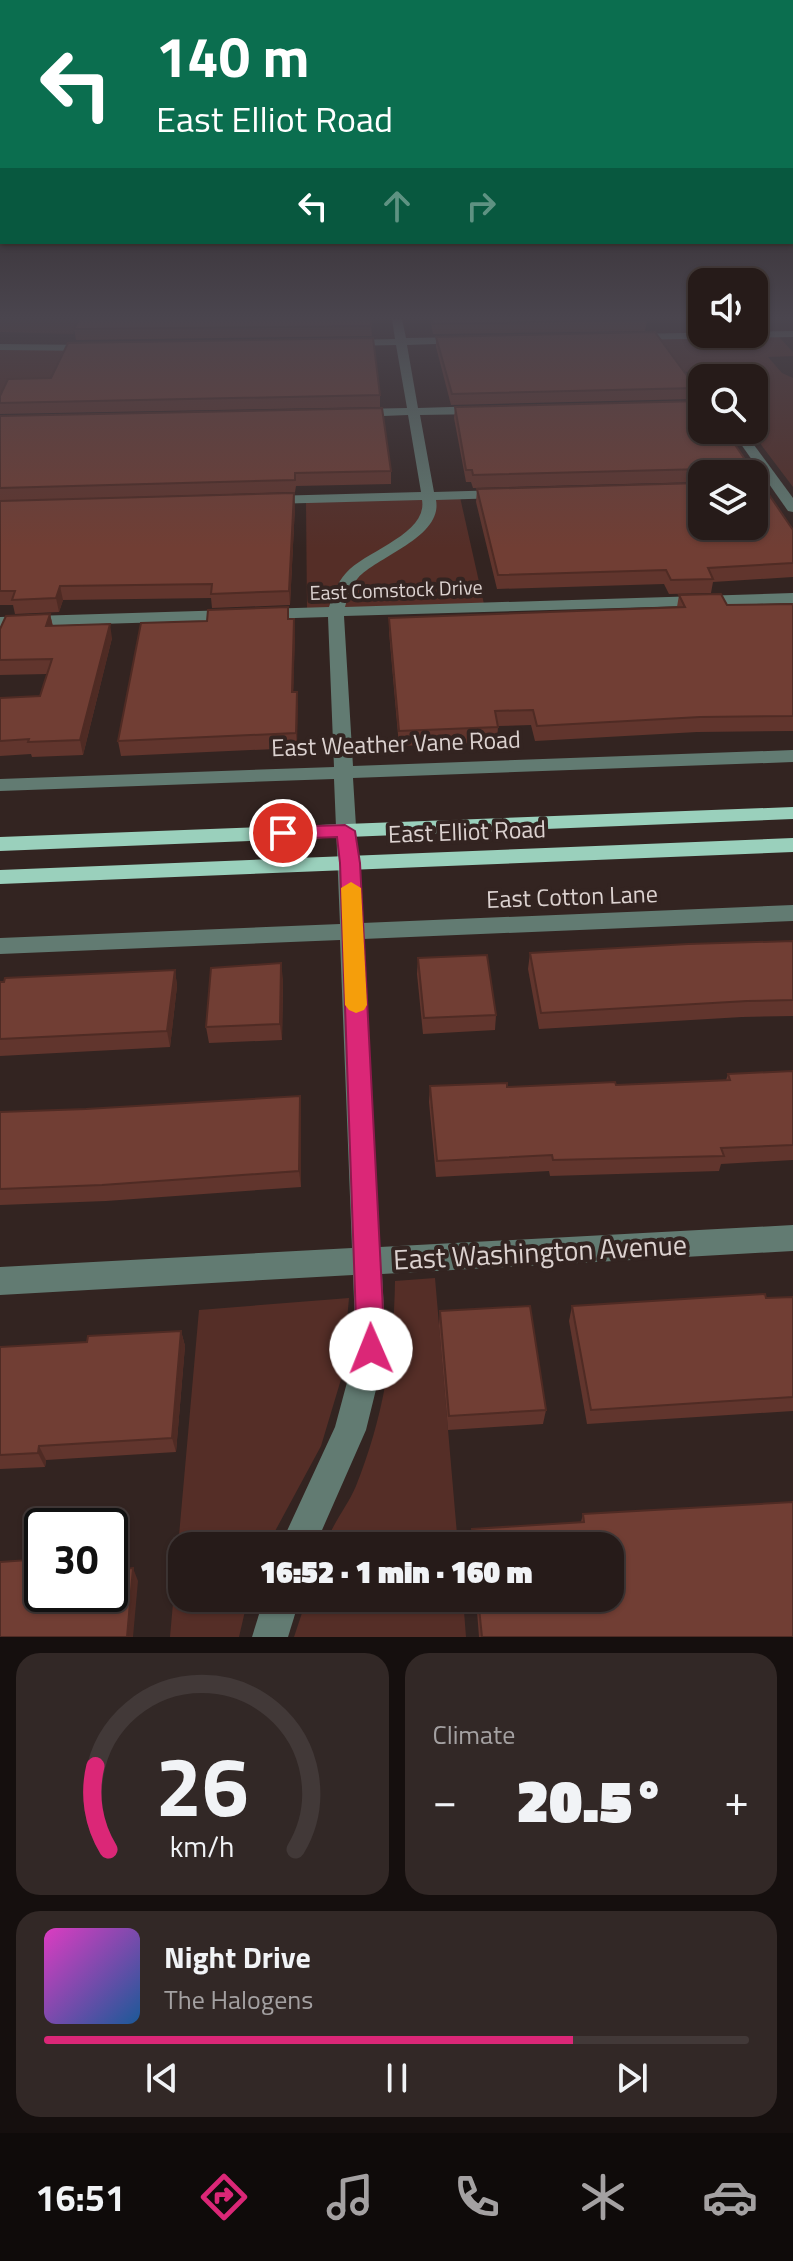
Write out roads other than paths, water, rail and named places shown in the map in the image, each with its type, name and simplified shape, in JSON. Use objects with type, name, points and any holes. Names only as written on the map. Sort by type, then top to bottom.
[{"type":"main road","name":"East Elliot Road","points":[[0,877],[348,846],[793,813]]},
{"type":"main road","name":"East Elliot Road","points":[[0,844],[793,845]]},
{"type":"street","points":[[303,1532],[350,1430],[371,1349],[336,612],[338,596],[365,561],[404,541],[427,516],[430,496],[411,395]]},
{"type":"street","points":[[350,413],[493,410]]},
{"type":"street","points":[[747,444],[793,508]]},
{"type":"street","points":[[768,487],[777,487]]},
{"type":"street","points":[[254,500],[511,494]]},
{"type":"street","name":"East Comstock Drive","points":[[0,622],[793,598]]},
{"type":"street","name":"East Weather Vane Road","points":[[0,785],[793,756]]},
{"type":"street","name":"East Cotton Lane","points":[[0,946],[793,913]]},
{"type":"street","name":"East Washington Avenue","points":[[0,1281],[793,1238]]},
{"type":"street","points":[[270,1637],[278,1612]]}]
